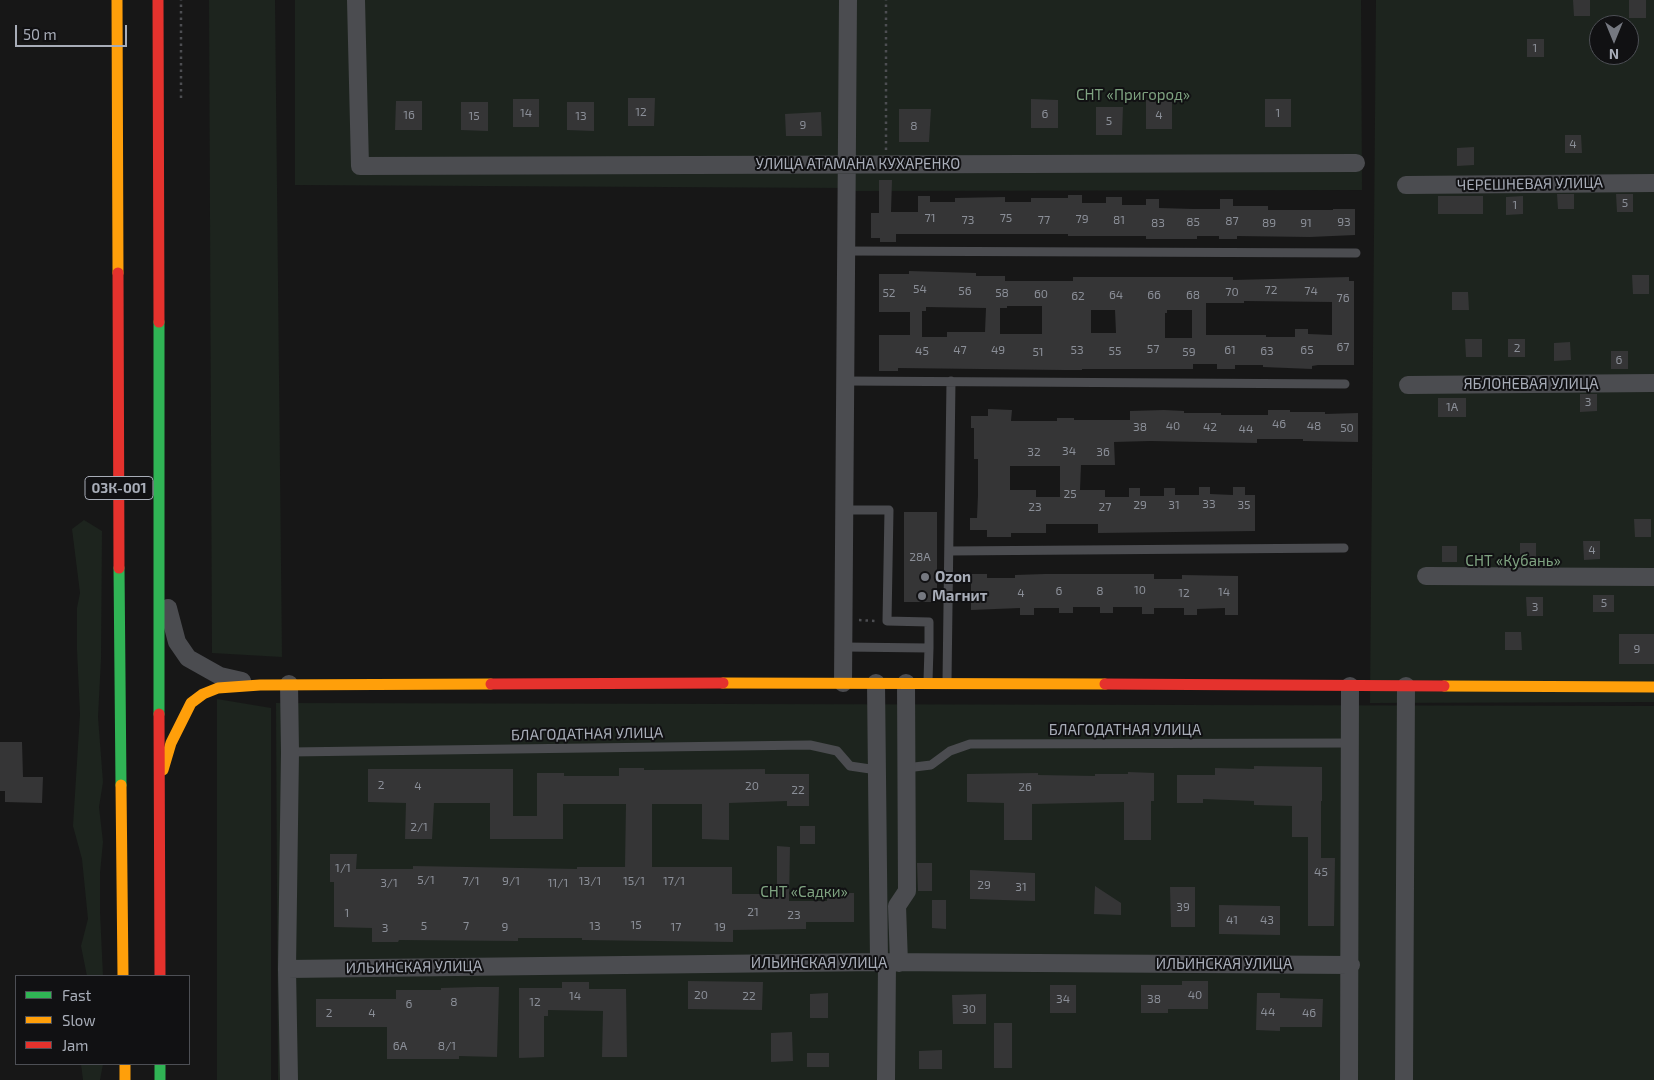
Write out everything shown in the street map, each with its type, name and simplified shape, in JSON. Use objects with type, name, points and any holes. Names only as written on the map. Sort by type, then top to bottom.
[{"type":"main road","name":"03К-001","points":[[117,0],[120,694],[124,975]]},
{"type":"main road","name":"03К-001","points":[[158,0],[158,788],[160,975]]},
{"type":"main road","points":[[158,788],[171,743],[191,703],[203,694],[218,688],[260,685],[906,683],[1654,687]]},
{"type":"main road","points":[[125,1065],[125,1080]]},
{"type":"main road","points":[[160,1065],[160,1080]]},
{"type":"street","name":"УЛИЦА АТАМАНА КУХАРЕНКО","points":[[356,0],[360,166],[1356,163]]},
{"type":"street","points":[[843,683],[848,0]]},
{"type":"street","name":"ЧЕРЕШНЕВАЯ УЛИЦА","points":[[1406,185],[1654,183]]},
{"type":"street","name":"ЯБЛОНЕВАЯ УЛИЦА","points":[[1408,385],[1654,383]]},
{"type":"street","points":[[158,564],[177,642],[188,658],[220,676],[260,685]]},
{"type":"street","points":[[1426,576],[1654,577]]},
{"type":"street","points":[[876,683],[877,770],[888,963],[886,1080]]},
{"type":"street","points":[[888,963],[897,906],[907,891],[906,683]]},
{"type":"street","points":[[289,684],[287,968],[289,1080]]},
{"type":"street","points":[[1349,1080],[1351,965],[1350,686]]},
{"type":"street","points":[[1404,1080],[1406,686]]},
{"type":"street","name":"ИЛЬИНСКАЯ УЛИЦА","points":[[287,968],[888,963],[1351,965]]},
{"type":"lane","points":[[846,251],[1356,253]]},
{"type":"lane","points":[[845,381],[1344,384]]},
{"type":"lane","points":[[947,684],[951,382]]},
{"type":"lane","points":[[844,510],[889,510],[887,621],[929,622],[928,684]]},
{"type":"lane","points":[[949,551],[1344,548]]},
{"type":"lane","points":[[844,647],[929,648]]},
{"type":"lane","name":"БЛАГОДАТНАЯ УЛИЦА","points":[[906,768],[931,764],[950,751],[970,744],[1350,743]]},
{"type":"lane","name":"БЛАГОДАТНАЯ УЛИЦА","points":[[290,752],[810,745],[837,751],[850,766],[877,770]]},
{"type":"path","points":[[181,0],[181,98]]},
{"type":"path","points":[[886,0],[886,164]]},
{"type":"green space","points":[[209,0],[275,0],[282,657],[212,653]]},
{"type":"green space","name":"СНТ «Пригород»","points":[[295,0],[1361,0],[1362,190],[856,191],[846,188],[295,185]]},
{"type":"green space","name":"СНТ «Кубань»","points":[[1376,0],[1654,0],[1654,702],[1370,703]]},
{"type":"green space","points":[[84,520],[102,531],[101,659],[98,717],[103,782],[99,807],[103,842],[100,873],[103,975],[87,975],[81,946],[88,919],[82,859],[73,826],[80,714],[77,608],[80,593],[72,529]]},
{"type":"green space","points":[[217,699],[271,708],[271,1080],[217,1080]]},
{"type":"green space","name":"СНТ «Садки»","points":[[276,703],[1654,706],[1654,1080],[278,1080]]},
{"type":"green space","points":[[81,1065],[103,1065],[100,1080],[83,1080]]},
{"type":"building","points":[[1573,0],[1590,0],[1589,16],[1574,16]]},
{"type":"building","points":[[1629,0],[1646,0],[1646,18],[1639,18],[1639,15],[1629,15]]},
{"type":"building","points":[[1527,39],[1544,39],[1544,57],[1527,57]]},
{"type":"building","points":[[628,98],[655,98],[654,126],[628,126]]},
{"type":"building","points":[[513,99],[539,99],[539,127],[513,127]]},
{"type":"building","points":[[1031,99],[1058,100],[1058,128],[1031,128]]},
{"type":"building","points":[[1265,99],[1291,99],[1291,127],[1265,127]]},
{"type":"building","points":[[1146,100],[1172,101],[1172,129],[1146,129]]},
{"type":"building","points":[[396,101],[422,101],[422,130],[395,130]]},
{"type":"building","points":[[461,102],[488,102],[488,131],[461,130]]},
{"type":"building","points":[[567,102],[594,102],[594,131],[567,130]]},
{"type":"building","points":[[1096,107],[1123,107],[1122,135],[1096,135]]},
{"type":"building","points":[[899,109],[931,109],[929,142],[899,142]]},
{"type":"building","points":[[821,112],[822,136],[786,136],[785,114]]},
{"type":"building","points":[[1565,135],[1581,135],[1582,153],[1565,153]]},
{"type":"building","points":[[1474,147],[1474,165],[1457,166],[1457,148]]},
{"type":"building","points":[[879,180],[892,180],[891,212],[918,212],[918,196],[930,196],[930,202],[955,202],[955,198],[1005,197],[1005,202],[1031,202],[1031,198],[1068,198],[1068,195],[1082,195],[1082,203],[1106,203],[1106,197],[1122,197],[1122,205],[1146,205],[1146,199],[1159,199],[1159,208],[1193,209],[1220,209],[1220,199],[1233,199],[1233,206],[1268,206],[1268,210],[1355,209],[1355,235],[1310,237],[1237,236],[1237,239],[1219,239],[1219,236],[1197,236],[1197,239],[1146,239],[1146,236],[1068,236],[1068,234],[896,234],[896,242],[880,242],[880,238],[871,238],[871,213],[879,213]]},
{"type":"building","points":[[1557,194],[1574,194],[1574,209],[1558,209]]},
{"type":"building","points":[[1616,194],[1633,194],[1633,212],[1617,212]]},
{"type":"building","points":[[1438,196],[1483,196],[1483,214],[1438,214]]},
{"type":"building","points":[[1523,196],[1523,214],[1506,215],[1506,197]]},
{"type":"building","points":[[909,271],[976,273],[976,276],[1005,276],[1005,281],[1073,281],[1073,277],[1233,277],[1233,280],[1349,277],[1349,281],[1354,281],[1354,365],[1318,365],[1312,366],[1312,369],[1235,365],[1235,369],[1217,369],[1217,364],[1193,364],[1193,369],[898,368],[898,371],[879,371],[879,335],[910,335],[910,312],[879,312],[879,274],[909,274]],"holes":[[[1244,301],[1332,302],[1332,335],[1308,334],[1308,329],[1295,329],[1295,337],[1206,335],[1206,303],[1244,303]],[[1007,306],[1042,306],[1042,334],[1000,334],[1000,308],[1007,308]],[[926,307],[986,308],[985,332],[947,332],[947,337],[922,337],[922,311],[926,311]],[[1091,310],[1115,310],[1116,333],[1091,333]],[[1167,310],[1192,310],[1192,338],[1165,338],[1165,313],[1167,313]]]},
{"type":"building","points":[[1632,275],[1649,275],[1649,294],[1633,294]]},
{"type":"building","points":[[1452,292],[1468,292],[1469,310],[1452,310]]},
{"type":"building","points":[[1465,339],[1482,339],[1482,357],[1466,357]]},
{"type":"building","points":[[1508,339],[1525,339],[1525,357],[1508,357]]},
{"type":"building","points":[[1570,342],[1571,360],[1554,361],[1554,343]]},
{"type":"building","points":[[1611,351],[1628,351],[1628,369],[1611,369]]},
{"type":"building","points":[[1580,394],[1597,394],[1597,411],[1580,412]]},
{"type":"building","points":[[1438,398],[1466,398],[1466,417],[1438,417]]},
{"type":"building","points":[[988,409],[1012,410],[1011,421],[1057,421],[1057,418],[1074,418],[1074,420],[1130,420],[1130,411],[1164,410],[1184,411],[1184,413],[1221,413],[1221,415],[1268,415],[1268,410],[1325,412],[1325,414],[1358,413],[1358,442],[1257,439],[1257,443],[1114,442],[1115,465],[1081,465],[1080,490],[1105,490],[1105,497],[1129,497],[1129,488],[1140,488],[1140,496],[1164,496],[1164,488],[1175,488],[1175,495],[1199,495],[1199,487],[1210,487],[1210,494],[1233,495],[1233,487],[1245,487],[1245,495],[1255,495],[1255,531],[1098,533],[1098,524],[1046,524],[1046,533],[1011,533],[1011,537],[987,537],[987,530],[970,530],[970,518],[977,518],[978,495],[978,459],[974,459],[974,428],[971,428],[971,416],[988,416]],"holes":[[[1010,466],[1060,466],[1060,497],[1036,497],[1036,490],[1010,490]]]},
{"type":"building","points":[[904,512],[937,512],[937,602],[904,602]]},
{"type":"building","points":[[1634,519],[1651,519],[1651,537],[1635,537]]},
{"type":"building","points":[[1583,541],[1600,541],[1600,559],[1584,560]]},
{"type":"building","points":[[1520,543],[1536,543],[1536,561],[1520,562]]},
{"type":"building","points":[[1442,546],[1457,546],[1457,562],[1442,562]]},
{"type":"building","points":[[971,574],[987,574],[987,578],[1015,578],[1015,575],[1045,574],[1154,574],[1154,579],[1182,579],[1182,575],[1238,576],[1238,615],[1225,615],[1225,608],[1197,609],[1197,615],[1184,615],[1184,608],[1154,608],[1154,614],[1142,614],[1142,607],[1113,607],[1113,613],[1100,613],[1100,607],[1073,607],[1073,613],[1059,613],[1059,608],[1034,608],[1034,615],[1020,615],[1020,608],[971,610]]},
{"type":"building","points":[[1593,595],[1614,595],[1614,612],[1593,612]]},
{"type":"building","points":[[1526,597],[1543,597],[1543,616],[1527,616]]},
{"type":"building","points":[[1505,632],[1521,632],[1522,650],[1505,650]]},
{"type":"building","points":[[1619,634],[1654,634],[1654,664],[1619,664]]},
{"type":"building","points":[[0,742],[22,742],[23,777],[43,777],[42,803],[5,802],[5,791],[0,791]]},
{"type":"building","points":[[1254,766],[1322,767],[1321,858],[1335,858],[1334,926],[1308,926],[1308,837],[1292,837],[1292,806],[1254,805],[1254,801],[1203,799],[1203,803],[1177,803],[1177,775],[1215,775],[1215,768],[1254,769]]},
{"type":"building","points":[[619,768],[644,768],[644,770],[765,769],[765,774],[809,774],[809,806],[787,806],[787,801],[729,803],[729,840],[702,839],[702,804],[652,804],[652,867],[732,867],[732,894],[777,894],[777,846],[790,847],[789,901],[827,901],[827,893],[854,893],[854,922],[806,922],[806,929],[733,930],[733,942],[518,938],[518,941],[399,940],[398,942],[372,942],[372,928],[334,927],[334,882],[330,882],[330,854],[357,854],[356,869],[413,869],[413,866],[577,869],[577,867],[625,867],[626,804],[563,804],[563,839],[490,839],[490,803],[434,803],[432,839],[405,839],[406,803],[368,802],[368,769],[513,769],[513,816],[537,816],[537,773],[564,773],[564,776],[619,776]]},
{"type":"building","points":[[1128,772],[1154,773],[1154,801],[1151,801],[1151,840],[1124,840],[1124,802],[1032,804],[1032,840],[1004,840],[1004,803],[967,802],[967,774],[1038,773],[1038,775],[1095,776],[1095,774],[1128,774]]},
{"type":"building","points":[[800,826],[815,826],[815,844],[800,844]]},
{"type":"building","points":[[917,863],[932,863],[932,891],[918,891]]},
{"type":"building","points":[[970,870],[1035,873],[1035,901],[970,899]]},
{"type":"building","points":[[1095,886],[1121,903],[1121,915],[1094,914]]},
{"type":"building","points":[[1170,887],[1195,887],[1195,927],[1171,927]]},
{"type":"building","points":[[932,900],[946,900],[946,929],[932,928]]},
{"type":"building","points":[[1219,905],[1280,906],[1280,935],[1219,934]]},
{"type":"building","points":[[688,981],[763,982],[762,1010],[688,1009]]},
{"type":"building","points":[[1182,981],[1208,981],[1208,1009],[1168,1009],[1168,1013],[1141,1013],[1141,985],[1182,985]]},
{"type":"building","points":[[562,982],[589,982],[589,989],[626,989],[627,1057],[602,1057],[603,1011],[548,1010],[548,1016],[544,1016],[544,1057],[519,1058],[519,988],[562,988]]},
{"type":"building","points":[[1050,985],[1076,985],[1076,1013],[1050,1013]]},
{"type":"building","points":[[499,987],[497,1057],[459,1056],[459,1059],[387,1059],[387,1027],[316,1027],[316,999],[396,999],[396,990],[441,990],[441,988]]},
{"type":"building","points":[[828,993],[828,1018],[810,1018],[810,994]]},
{"type":"building","points":[[1257,993],[1280,993],[1280,998],[1323,999],[1322,1027],[1280,1027],[1280,1031],[1256,1030]]},
{"type":"building","points":[[986,994],[986,1024],[953,1024],[952,995]]},
{"type":"building","points":[[994,1023],[1012,1023],[1012,1068],[994,1068]]},
{"type":"building","points":[[792,1032],[793,1061],[771,1062],[771,1033]]},
{"type":"building","points":[[942,1050],[942,1069],[919,1069],[919,1051]]},
{"type":"building","points":[[807,1053],[829,1053],[829,1067],[807,1067]]},
{"type":"traffic: fast","points":[[159,322],[159,714]]},
{"type":"traffic: fast","points":[[119,568],[121,785]]},
{"type":"traffic: fast","points":[[160,1065],[160,1080]]},
{"type":"traffic: slow","points":[[117,0],[118,273]]},
{"type":"traffic: slow","points":[[723,683],[1105,684]]},
{"type":"traffic: slow","points":[[163,770],[171,743],[191,703],[203,694],[218,688],[260,685],[491,684]]},
{"type":"traffic: slow","points":[[1444,686],[1654,687]]},
{"type":"traffic: slow","points":[[121,785],[123,975]]},
{"type":"traffic: slow","points":[[125,1065],[125,1080]]},
{"type":"traffic: jam","points":[[158,0],[159,322]]},
{"type":"traffic: jam","points":[[118,273],[119,568]]},
{"type":"traffic: jam","points":[[491,684],[723,683]]},
{"type":"traffic: jam","points":[[1105,684],[1444,686]]},
{"type":"traffic: jam","points":[[159,714],[160,975]]},
{"type":"place","name":"Ozon","points":[[925,577]]},
{"type":"place","name":"Магнит","points":[[922,596]]}]
